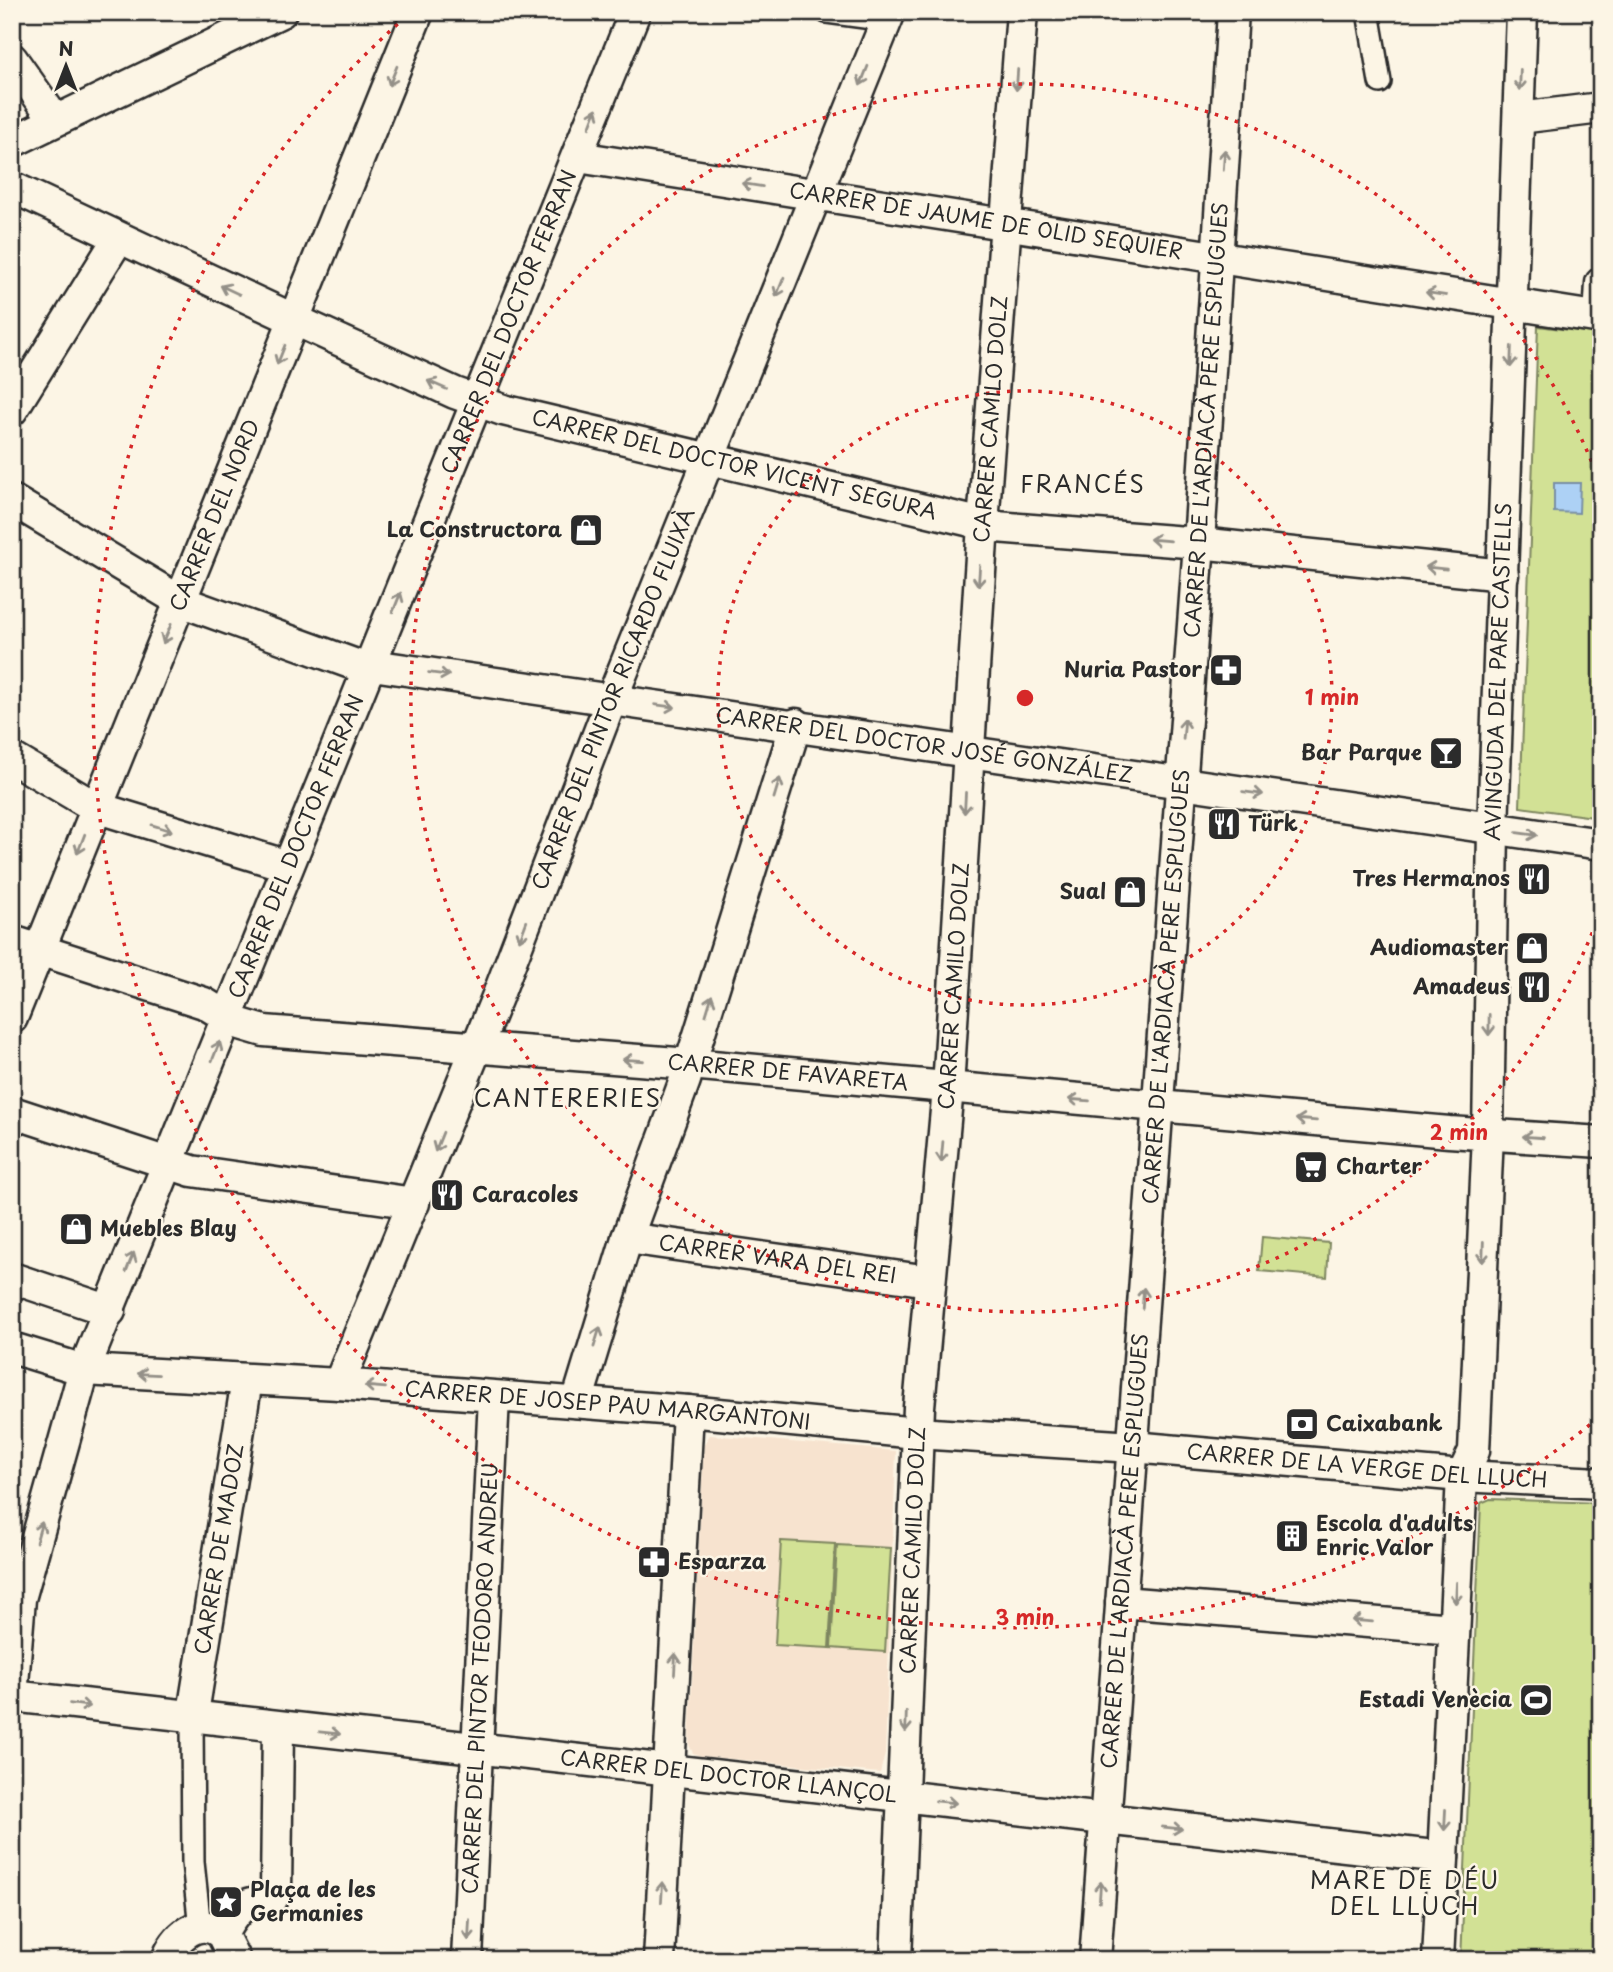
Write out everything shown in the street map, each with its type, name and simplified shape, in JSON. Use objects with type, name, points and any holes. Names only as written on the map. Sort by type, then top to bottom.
[{"type":"street","points":[[12,142],[281,12]]},
{"type":"street","name":"CARRER DEL NORD","points":[[12,1018],[26,946],[95,807],[418,12]]},
{"type":"street","name":"CARRER DEL DOCTOR FERRAN","points":[[12,1696],[20,1599],[84,1370],[170,1166],[288,866],[635,12]]},
{"type":"street","points":[[827,12],[888,16]]},
{"type":"street","name":"CARRER CAMILO DOLZ","points":[[896,1960],[917,1433],[948,1088],[983,523],[1022,12]]},
{"type":"street","name":"CARRER DE L'ARDIACÀ PERE ESPLUGUES","points":[[1095,1960],[1199,543],[1233,12]]},
{"type":"street","points":[[1367,12],[1381,82]]},
{"type":"street","name":"AVINGUDA DEL PARE CASTELLS","points":[[1438,1960],[1462,1476],[1474,1451],[1488,1134],[1493,829],[1519,118],[1531,14]]},
{"type":"street","name":"CARRER DEL PINTOR RICARDO FLUIXÀ","points":[[339,1384],[476,1049],[612,698],[888,16]]},
{"type":"street","points":[[12,59],[55,120]]},
{"type":"street","points":[[1519,118],[1601,108]]},
{"type":"street","name":"CARRER DE JAUME DE OLID SEQUIER","points":[[578,157],[1600,318]]},
{"type":"street","name":"CARRER DEL DOCTOR VICENT SEGURA","points":[[12,187],[118,239],[478,402],[983,523],[1503,575]]},
{"type":"street","points":[[12,410],[118,239]]},
{"type":"street","points":[[1600,318],[1601,283]]},
{"type":"street","name":"CARRER DEL DOCTOR JOSÉ GONZÁLEZ","points":[[12,500],[180,601],[371,667],[796,724],[1601,844]]},
{"type":"street","points":[[577,1402],[627,1238],[690,1064],[796,724]]},
{"type":"street","points":[[12,758],[95,807],[288,866]]},
{"type":"street","name":"CARRER DE FAVARETA","points":[[26,946],[211,1005],[229,1018],[264,1031],[690,1064],[1156,1108],[1601,1142]]},
{"type":"street","points":[[12,1112],[170,1166],[414,1203]]},
{"type":"street","name":"CARRER VARA DEL REI","points":[[627,1238],[929,1281]]},
{"type":"street","points":[[12,1278],[110,1311]]},
{"type":"street","name":"CARRER DE JOSEP PAU MARGANTONI","points":[[12,1348],[84,1370],[339,1384],[688,1411],[917,1433],[1133,1447]]},
{"type":"street","name":"CARRER DE MADOZ","points":[[192,1718],[247,1380]]},
{"type":"street","name":"CARRER DEL PINTOR TEODORO ANDREU","points":[[467,1960],[494,1397]]},
{"type":"street","points":[[659,1960],[688,1411]]},
{"type":"street","name":"CARRER DE LA VERGE DEL LLUCH","points":[[1133,1447],[1462,1476],[1601,1483]]},
{"type":"street","points":[[1121,1602],[1454,1629]]},
{"type":"street","name":"CARRER DEL DOCTOR LLANÇOL","points":[[12,1696],[1443,1857]]},
{"type":"street","points":[[192,1718],[192,1862],[219,1941]]},
{"type":"street","points":[[219,1941],[241,1908],[251,1902],[270,1900],[276,1894],[278,1728]]},
{"type":"street","points":[[166,1960],[171,1948],[184,1932],[219,1941]]},
{"type":"shaded area","points":[[710,1435],[896,1451],[885,1754],[880,1773],[701,1756],[693,1753],[689,1745],[704,1444]]},
{"type":"green space","points":[[1538,326],[1601,334],[1601,818],[1520,807]]},
{"type":"green space","points":[[1262,1237],[1329,1243],[1327,1277],[1259,1271]]},
{"type":"green space","name":"Estadi Venècia","points":[[1490,1499],[1601,1503],[1601,1960],[1461,1960],[1481,1503]]},
{"type":"green space","points":[[781,1541],[835,1544],[829,1648],[775,1645]]},
{"type":"green space","points":[[837,1545],[891,1548],[885,1652],[831,1648]]},
{"type":"water","points":[[1554,483],[1580,483],[1579,513],[1554,512]]},
{"type":"place","name":"La Constructora","points":[[586,530]]},
{"type":"place","name":"Nuria Pastor","points":[[1226,670]]},
{"type":"place","name":"Bar Parque","points":[[1446,753]]},
{"type":"place","name":"Türk","points":[[1224,824]]},
{"type":"place","name":"Tres Hermanos","points":[[1534,879]]},
{"type":"place","name":"Sual","points":[[1130,892]]},
{"type":"place","name":"Audiomaster","points":[[1532,948]]},
{"type":"place","name":"Amadeus","points":[[1534,987]]},
{"type":"place","name":"Charter","points":[[1311,1167]]},
{"type":"place","name":"Caracoles","points":[[447,1195]]},
{"type":"place","name":"Muebles Blay","points":[[76,1229]]},
{"type":"place","name":"Caixabank","points":[[1302,1424]]},
{"type":"place","name":"Escola d'adults Enric Valor","points":[[1292,1536]]},
{"type":"place","name":"Esparza","points":[[654,1562]]},
{"type":"place","name":"Estadi Venècia","points":[[1536,1700]]},
{"type":"place","name":"Plaça de les Germanies","points":[[226,1902]]},
{"type":"district","name":"FRANCÉS","points":[[1083,485]]},
{"type":"district","name":"CANTERERIES","points":[[568,1099]]},
{"type":"district","name":"MARE DE DÉU DEL LLUCH","points":[[1405,1894]]}]
